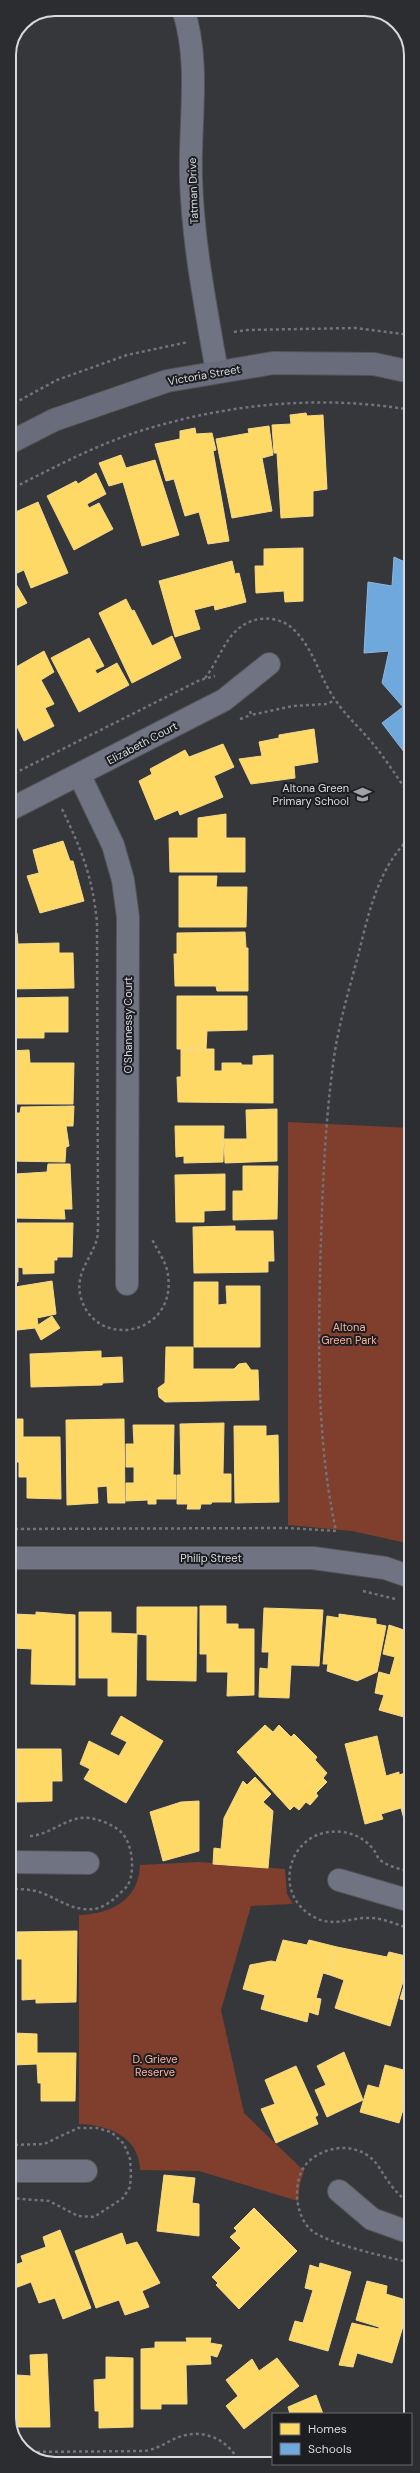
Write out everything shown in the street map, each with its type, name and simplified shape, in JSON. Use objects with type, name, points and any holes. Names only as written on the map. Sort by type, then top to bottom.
[{"type":"street","name":"Tatman Drive","points":[[186,16],[189,25],[193,87],[191,179],[196,249],[217,372]]},
{"type":"street","name":"Victoria Street","points":[[16,439],[54,420],[167,380],[273,363],[374,364],[404,370]]},
{"type":"street","name":"Elizabeth Court","points":[[16,807],[80,776],[224,700],[269,664]]},
{"type":"street","name":"O'Shannessy Court","points":[[80,776],[113,844],[123,880],[128,917],[127,1284]]},
{"type":"street","name":"Philip Street","points":[[16,1558],[313,1558],[385,1568],[404,1575]]},
{"type":"street","points":[[16,1862],[88,1863]]},
{"type":"street","points":[[339,1880],[404,1899]]},
{"type":"street","points":[[16,2171],[86,2171]]},
{"type":"street","points":[[339,2191],[372,2219],[404,2231]]},
{"type":"path","points":[[16,487],[83,454],[150,428],[210,413],[274,404],[326,402],[404,409]]},
{"type":"path","points":[[335,700],[374,745],[404,787]]},
{"type":"path","points":[[16,1529],[288,1528],[336,1532],[319,1396],[323,1176],[331,1086],[334,1057],[346,1002],[377,891],[394,856],[404,845]]},
{"type":"path","points":[[35,2452],[145,2451],[158,2449],[186,2435],[197,2434],[220,2440],[237,2457]]},
{"type":"green space","name":"Altona Green Park","points":[[288,1122],[404,1128],[404,1542],[352,1531],[288,1525]]},
{"type":"green space","name":"D. Grieve Reserve","points":[[199,1862],[285,1869],[287,1894],[293,1904],[251,1906],[221,2010],[244,2113],[304,2171],[300,2183],[298,2201],[199,2171],[140,2170],[138,2158],[128,2141],[111,2130],[79,2124],[79,1915],[102,1912],[121,1903],[129,1896],[135,1887],[140,1865]]},
{"type":"building: Homes","points":[[306,413],[307,416],[323,415],[327,489],[313,491],[313,516],[281,518],[277,453],[274,453],[272,425],[291,424],[290,415]]},
{"type":"building: Homes","points":[[269,426],[273,455],[262,458],[272,511],[232,518],[216,439],[249,433],[248,429]]},
{"type":"building: Homes","points":[[195,428],[196,434],[212,433],[216,450],[213,451],[229,541],[208,544],[199,512],[185,516],[174,479],[166,481],[155,444],[180,439],[180,431]]},
{"type":"building: Homes","points":[[121,455],[126,468],[155,460],[179,535],[142,546],[123,482],[109,486],[99,463]]},
{"type":"building: Homes","points":[[96,473],[106,494],[87,504],[89,508],[99,503],[113,529],[74,550],[47,496],[76,481],[78,484]]},
{"type":"building: Homes","points":[[38,502],[68,573],[31,588],[24,570],[16,574],[16,512]]},
{"type":"building: Homes","points":[[303,548],[303,601],[285,602],[284,591],[256,593],[255,566],[264,566],[264,549]]},
{"type":"building: Homes","points":[[232,561],[235,574],[239,573],[246,602],[215,610],[214,605],[194,610],[200,629],[175,637],[159,581]]},
{"type":"building: Homes","points":[[16,584],[27,603],[16,608]]},
{"type":"building: Homes","points":[[126,599],[132,611],[134,610],[152,646],[172,636],[181,658],[132,683],[99,613]]},
{"type":"building: Homes","points":[[89,638],[104,666],[95,670],[97,674],[117,663],[129,685],[79,712],[51,658]]},
{"type":"building: Homes","points":[[44,651],[54,672],[41,680],[54,704],[45,708],[54,726],[24,741],[16,724],[16,667]]},
{"type":"building: Homes","points":[[314,729],[318,762],[294,766],[295,778],[251,784],[239,759],[262,756],[259,742],[279,738],[279,735]]},
{"type":"building: Homes","points":[[223,744],[234,767],[214,776],[223,797],[180,815],[178,810],[155,820],[139,781],[152,774],[150,769],[185,750],[189,757]]},
{"type":"building: Homes","points":[[226,814],[226,838],[245,838],[245,872],[170,872],[169,838],[198,838],[198,818]]},
{"type":"building: Homes","points":[[63,841],[70,861],[73,861],[84,901],[40,913],[27,876],[39,873],[33,850]]},
{"type":"building: Homes","points":[[179,876],[217,876],[216,887],[247,887],[246,927],[179,927]]},
{"type":"building: Homes","points":[[245,932],[246,948],[248,948],[248,991],[217,991],[216,986],[175,986],[174,954],[177,954],[177,933]]},
{"type":"building: Homes","points":[[16,933],[18,944],[59,943],[59,953],[73,953],[74,988],[16,989]]},
{"type":"building: Homes","points":[[177,996],[247,996],[247,1030],[207,1031],[206,1049],[177,1049]]},
{"type":"building: Homes","points":[[68,997],[68,1032],[44,1032],[44,1038],[16,1038],[16,998]]},
{"type":"building: Homes","points":[[181,1049],[214,1049],[214,1071],[222,1071],[222,1063],[241,1063],[242,1065],[253,1065],[253,1056],[273,1055],[273,1103],[178,1102],[177,1077],[181,1077]]},
{"type":"building: Homes","points":[[29,1050],[30,1063],[74,1063],[73,1104],[16,1104],[16,1051]]},
{"type":"building: Homes","points":[[74,1106],[73,1126],[66,1126],[69,1146],[66,1147],[65,1162],[16,1161],[16,1113],[20,1113],[21,1107]]},
{"type":"building: Homes","points":[[277,1109],[277,1161],[225,1163],[224,1139],[247,1139],[246,1110]]},
{"type":"building: Homes","points":[[175,1126],[224,1126],[223,1162],[184,1163],[184,1156],[176,1157]]},
{"type":"building: Homes","points":[[48,1164],[70,1164],[72,1209],[64,1209],[65,1219],[16,1218],[16,1174],[47,1172]]},
{"type":"building: Homes","points":[[243,1166],[278,1166],[277,1219],[233,1220],[233,1191],[243,1191]]},
{"type":"building: Homes","points":[[225,1174],[225,1210],[204,1211],[204,1222],[176,1222],[175,1175]]},
{"type":"building: Homes","points":[[16,1223],[73,1223],[72,1257],[57,1257],[57,1260],[54,1260],[54,1273],[23,1274],[23,1268],[18,1267],[18,1282],[16,1282]]},
{"type":"building: Homes","points":[[235,1226],[235,1231],[273,1231],[274,1261],[268,1261],[268,1272],[194,1273],[193,1227]]},
{"type":"building: Homes","points":[[52,1281],[56,1314],[37,1318],[38,1325],[52,1316],[60,1328],[41,1340],[35,1328],[16,1330],[16,1287]]},
{"type":"building: Homes","points":[[194,1282],[218,1282],[218,1305],[227,1304],[226,1286],[260,1286],[260,1347],[194,1347]]},
{"type":"building: Homes","points":[[166,1347],[193,1347],[193,1369],[234,1369],[239,1364],[246,1363],[251,1370],[258,1370],[259,1400],[165,1402],[159,1397],[158,1388],[165,1383]]},
{"type":"building: Homes","points":[[101,1351],[101,1358],[122,1357],[123,1382],[103,1383],[102,1385],[31,1387],[30,1354]]},
{"type":"building: Homes","points":[[16,1419],[23,1419],[23,1437],[60,1437],[61,1499],[27,1498],[27,1477],[19,1477],[19,1462],[16,1462]]},
{"type":"building: Homes","points":[[124,1419],[125,1503],[108,1503],[107,1486],[97,1487],[98,1503],[67,1505],[66,1420]]},
{"type":"building: Homes","points":[[224,1423],[223,1474],[231,1474],[231,1502],[212,1502],[211,1504],[201,1504],[200,1509],[187,1509],[188,1504],[177,1504],[177,1475],[181,1475],[180,1424]]},
{"type":"building: Homes","points":[[133,1425],[174,1425],[173,1475],[176,1475],[176,1499],[156,1499],[156,1504],[148,1504],[148,1500],[126,1501],[126,1483],[134,1483],[134,1467],[126,1467],[126,1444],[134,1444]]},
{"type":"building: Homes","points":[[234,1426],[266,1426],[266,1436],[278,1435],[279,1502],[235,1503]]},
{"type":"building: Homes","points":[[200,1606],[226,1606],[226,1624],[238,1624],[238,1629],[254,1629],[254,1695],[227,1696],[228,1672],[207,1672],[207,1654],[200,1654]]},
{"type":"building: Homes","points":[[137,1607],[197,1607],[196,1681],[147,1680],[147,1635],[137,1634]]},
{"type":"building: Homes","points":[[264,1608],[323,1610],[319,1666],[291,1665],[289,1698],[259,1697],[260,1668],[268,1669],[269,1652],[262,1652]]},
{"type":"building: Homes","points":[[36,1612],[75,1615],[75,1685],[31,1684],[32,1649],[16,1648],[16,1614],[36,1615]]},
{"type":"building: Homes","points":[[79,1612],[111,1612],[111,1633],[137,1634],[136,1696],[108,1696],[108,1678],[79,1678]]},
{"type":"building: Homes","points":[[339,1614],[376,1619],[376,1624],[386,1626],[377,1672],[357,1681],[327,1671],[328,1664],[323,1664],[327,1616],[339,1618]]},
{"type":"building: Homes","points":[[389,1625],[404,1630],[404,1717],[379,1710],[384,1695],[375,1693],[379,1672],[390,1675],[395,1657],[383,1654]]},
{"type":"building: Homes","points":[[121,1716],[163,1741],[126,1803],[84,1779],[90,1769],[80,1764],[89,1741],[119,1756],[127,1742],[111,1734]]},
{"type":"building: Homes","points":[[265,1725],[273,1732],[279,1725],[291,1737],[294,1734],[317,1757],[315,1760],[327,1773],[323,1778],[327,1782],[316,1793],[318,1796],[310,1805],[306,1802],[299,1810],[294,1806],[290,1810],[237,1752]]},
{"type":"building: Homes","points":[[377,1736],[386,1776],[399,1772],[399,1775],[404,1773],[404,1819],[401,1808],[381,1814],[383,1819],[365,1824],[345,1744]]},
{"type":"building: Homes","points":[[17,1749],[61,1749],[62,1781],[52,1781],[52,1801],[17,1802]]},
{"type":"building: Homes","points":[[255,1777],[271,1794],[263,1802],[273,1811],[268,1868],[213,1864],[214,1848],[221,1849],[224,1818],[243,1781],[247,1785]]},
{"type":"building: Homes","points":[[199,1801],[199,1851],[163,1861],[150,1812],[181,1802]]},
{"type":"building: Homes","points":[[77,1931],[76,2002],[36,2003],[36,1999],[22,2000],[22,1959],[16,1959],[16,1932]]},
{"type":"building: Homes","points":[[283,1940],[307,1945],[309,1940],[337,1947],[330,1975],[323,1973],[316,1998],[321,1999],[318,2015],[309,2012],[307,2022],[261,2009],[265,1995],[243,1989],[250,1965],[271,1961],[276,1962]]},
{"type":"building: Homes","points":[[337,1947],[387,1957],[389,1952],[404,1956],[404,1978],[390,2026],[335,2008],[344,1980],[330,1975]]},
{"type":"building: Homes","points":[[404,1986],[404,2000],[400,1999]]},
{"type":"building: Homes","points":[[16,2033],[37,2034],[37,2053],[76,2053],[75,2101],[41,2101],[41,2083],[38,2083],[37,2064],[16,2065]]},
{"type":"building: Homes","points":[[344,2052],[363,2100],[327,2117],[315,2090],[326,2085],[317,2066]]},
{"type":"building: Homes","points":[[385,2065],[404,2070],[404,2106],[399,2123],[360,2112],[368,2085],[379,2088]]},
{"type":"building: Homes","points":[[296,2066],[318,2115],[315,2117],[318,2124],[276,2143],[261,2109],[275,2104],[265,2080]]},
{"type":"building: Homes","points":[[164,2175],[195,2178],[192,2203],[199,2204],[199,2236],[157,2231]]},
{"type":"building: Homes","points":[[254,2208],[297,2251],[239,2309],[216,2285],[218,2283],[212,2277],[241,2248],[230,2237],[237,2231],[234,2228]]},
{"type":"building: Homes","points":[[60,2230],[91,2308],[63,2319],[55,2298],[39,2303],[31,2282],[16,2288],[16,2265],[23,2262],[21,2256],[46,2247],[43,2237]]},
{"type":"building: Homes","points":[[122,2233],[126,2245],[137,2242],[160,2283],[142,2291],[149,2307],[125,2315],[119,2300],[96,2308],[75,2251]]},
{"type":"building: Homes","points":[[320,2263],[351,2272],[328,2351],[289,2340],[295,2321],[303,2323],[313,2290],[305,2288],[310,2265],[319,2268]]},
{"type":"building: Homes","points":[[367,2281],[387,2286],[386,2294],[404,2299],[404,2323],[392,2363],[357,2353],[353,2367],[339,2365],[352,2323],[379,2329],[379,2327],[356,2320]]},
{"type":"building: Homes","points":[[186,2338],[211,2338],[210,2343],[222,2345],[217,2357],[210,2355],[211,2364],[186,2365],[187,2404],[161,2404],[161,2409],[141,2409],[141,2349],[155,2348],[155,2342],[187,2342]]},
{"type":"building: Homes","points":[[47,2354],[50,2427],[17,2427],[17,2375],[31,2376],[30,2355]]},
{"type":"building: Homes","points":[[106,2357],[133,2358],[133,2427],[99,2428],[99,2411],[95,2411],[94,2380],[106,2379]]},
{"type":"building: Homes","points":[[277,2358],[299,2386],[244,2429],[226,2406],[238,2396],[226,2380],[252,2359],[259,2371]]},
{"type":"building: Homes","points":[[316,2395],[323,2413],[290,2413],[288,2407]]},
{"type":"building: Schools","points":[[394,557],[404,562],[404,752],[382,723],[403,707],[382,683],[389,651],[364,653],[368,582],[392,586]]},
{"type":"place","name":"Altona Green Primary School","points":[[362,794]]}]
